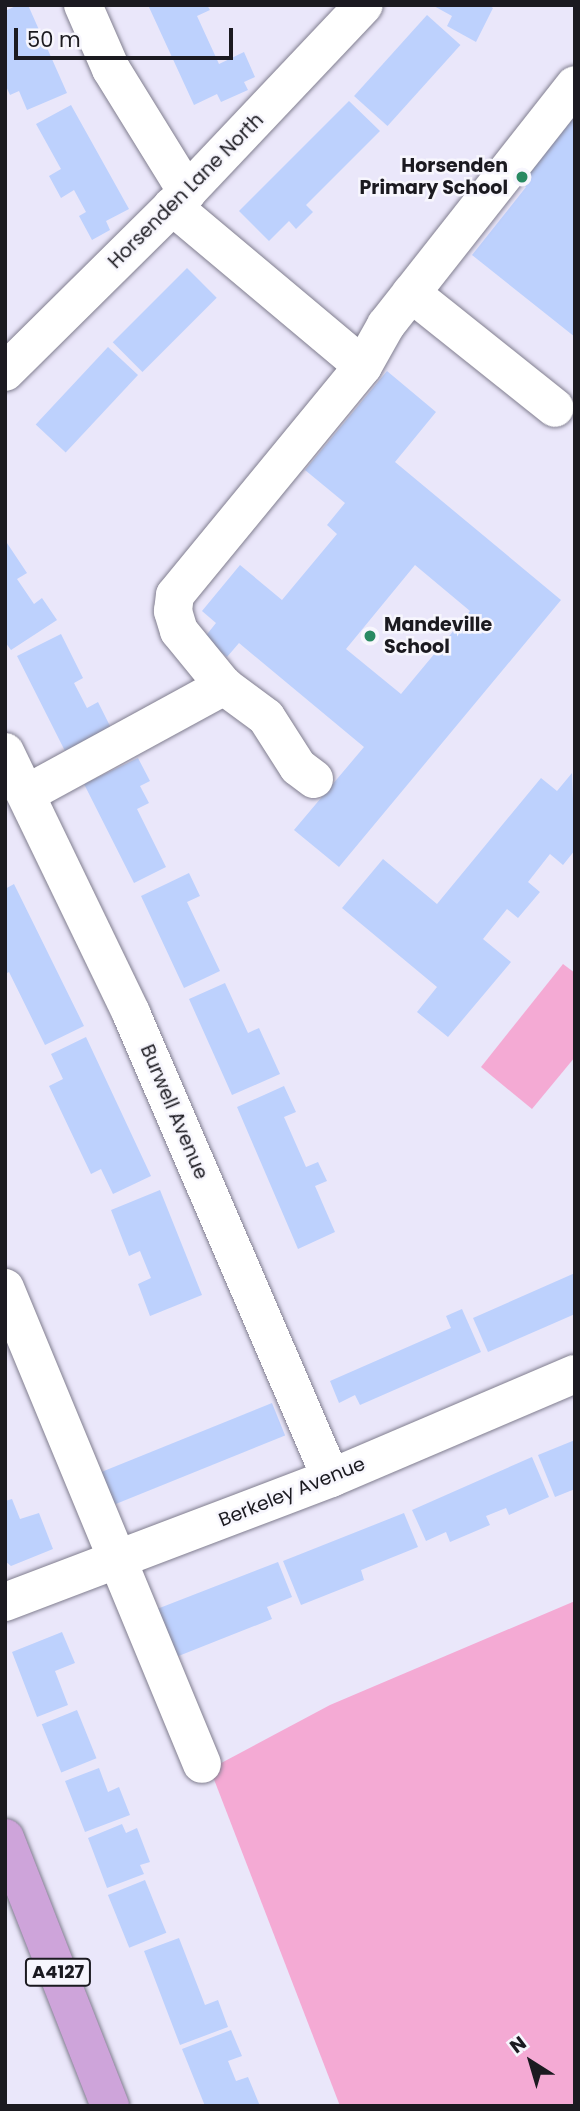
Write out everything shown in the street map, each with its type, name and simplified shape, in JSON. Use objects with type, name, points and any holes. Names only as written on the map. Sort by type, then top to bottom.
[{"type":"main road","name":"A4127","points":[[5,1838],[110,2106]]},
{"type":"street","points":[[83,5],[111,69],[179,199],[363,366]]},
{"type":"street","name":"Horsenden Lane North","points":[[5,372],[179,199],[364,5]]},
{"type":"street","points":[[314,779],[298,767],[267,717],[224,686],[179,631],[173,611],[175,595],[363,366],[411,293],[575,85]]},
{"type":"street","points":[[411,293],[555,408]]},
{"type":"street","points":[[26,793],[224,686]]},
{"type":"street","name":"Burwell Avenue","points":[[5,752],[131,1013],[331,1478]]},
{"type":"street","points":[[5,1288],[202,1764]]},
{"type":"street","name":"Berkeley Avenue","points":[[5,1602],[120,1561],[331,1478],[575,1374]]},
{"type":"shaded area","points":[[563,964],[575,973],[575,1057],[532,1109],[481,1067]]},
{"type":"shaded area","points":[[575,1601],[575,2106],[340,2106],[210,1769],[330,1705]]},
{"type":"building","points":[[18,5],[28,5],[67,93],[27,110],[19,91],[10,95],[5,84],[5,11]]},
{"type":"building","points":[[148,5],[207,5],[210,10],[197,16],[219,64],[244,52],[255,77],[244,82],[248,90],[221,102],[217,94],[194,105]]},
{"type":"building","points":[[432,5],[488,5],[493,8],[476,42],[447,26],[452,16]]},
{"type":"building","points":[[427,15],[460,45],[388,126],[354,96]]},
{"type":"building","points":[[349,101],[380,131],[306,205],[313,212],[296,229],[289,221],[269,241],[239,211]]},
{"type":"building","points":[[575,104],[575,337],[472,255],[526,187],[515,179]]},
{"type":"building","points":[[71,105],[129,209],[106,221],[110,230],[92,240],[79,216],[86,212],[74,190],[61,198],[49,176],[61,169],[36,124]]},
{"type":"building","points":[[187,268],[217,298],[142,372],[113,342]]},
{"type":"building","points":[[108,347],[138,375],[66,452],[36,425]]},
{"type":"building","points":[[387,371],[436,412],[395,462],[561,600],[339,867],[294,830],[364,747],[239,643],[227,657],[204,638],[216,623],[202,611],[240,565],[282,600],[337,534],[327,525],[345,503],[305,470]],"holes":[[[415,565],[470,611],[401,694],[346,649]]]},
{"type":"building","points":[[5,540],[27,573],[17,579],[34,604],[42,598],[57,620],[11,650],[5,642]]},
{"type":"building","points":[[61,634],[83,678],[74,683],[87,708],[98,702],[111,728],[65,751],[17,656]]},
{"type":"building","points":[[138,758],[150,781],[140,786],[149,803],[137,809],[166,867],[134,883],[84,784]]},
{"type":"building","points":[[572,773],[575,850],[563,865],[550,854],[528,882],[540,892],[518,918],[507,909],[483,939],[511,962],[448,1037],[417,1012],[437,987],[342,908],[383,859],[437,904],[541,778],[557,791]]},
{"type":"building","points":[[189,873],[200,896],[187,902],[220,971],[184,988],[141,896]]},
{"type":"building","points":[[14,884],[84,1026],[45,1045],[9,972],[5,974],[5,889]]},
{"type":"building","points":[[225,983],[248,1033],[259,1028],[280,1074],[232,1095],[189,999]]},
{"type":"building","points":[[86,1037],[151,1176],[113,1194],[101,1169],[91,1174],[49,1086],[63,1079],[51,1054]]},
{"type":"building","points":[[284,1086],[296,1112],[284,1117],[306,1167],[318,1162],[327,1181],[315,1186],[335,1232],[298,1249],[237,1107]]},
{"type":"building","points":[[160,1190],[202,1295],[150,1316],[138,1284],[151,1278],[140,1251],[129,1256],[111,1210]]},
{"type":"building","points":[[575,1273],[575,1314],[488,1352],[473,1318]]},
{"type":"building","points":[[462,1309],[481,1352],[360,1405],[355,1395],[339,1403],[330,1381],[451,1328],[446,1316]]},
{"type":"building","points":[[272,1403],[285,1435],[109,1507],[96,1474]]},
{"type":"building","points":[[575,1440],[575,1489],[555,1497],[538,1455]]},
{"type":"building","points":[[532,1457],[549,1497],[509,1515],[506,1508],[486,1516],[490,1525],[450,1542],[446,1532],[426,1541],[412,1510]]},
{"type":"building","points":[[12,1499],[20,1519],[39,1513],[53,1549],[11,1566],[5,1561],[5,1501]]},
{"type":"building","points":[[404,1513],[418,1547],[361,1570],[364,1580],[301,1605],[283,1561]]},
{"type":"building","points":[[278,1562],[292,1597],[267,1607],[272,1619],[176,1657],[157,1609]]},
{"type":"building","points":[[62,1632],[75,1663],[55,1671],[68,1705],[37,1717],[12,1652]]},
{"type":"building","points":[[77,1710],[96,1758],[61,1772],[42,1724]]},
{"type":"building","points":[[99,1768],[108,1792],[119,1787],[130,1815],[85,1832],[65,1781]]},
{"type":"building","points":[[122,1824],[126,1833],[137,1828],[150,1862],[140,1865],[144,1874],[107,1888],[88,1838]]},
{"type":"building","points":[[145,1880],[166,1933],[129,1948],[108,1895]]},
{"type":"building","points":[[179,1938],[205,2005],[218,2000],[228,2027],[180,2045],[144,1951]]},
{"type":"building","points":[[231,2030],[242,2056],[228,2061],[236,2081],[248,2077],[260,2106],[205,2106],[182,2049]]},
{"type":"place","name":"Horsenden Primary School","points":[[522,177]]},
{"type":"place","name":"Mandeville School","points":[[370,636]]}]
